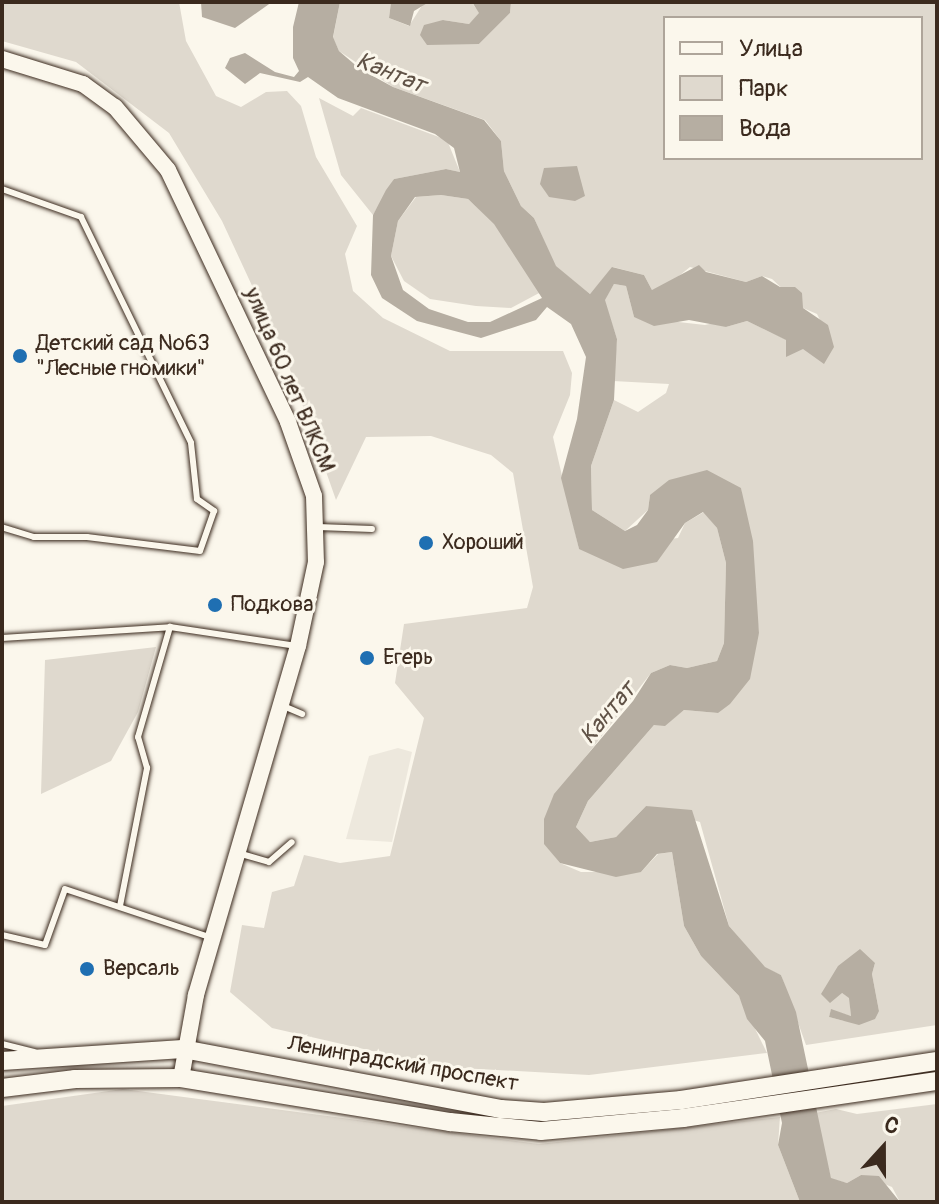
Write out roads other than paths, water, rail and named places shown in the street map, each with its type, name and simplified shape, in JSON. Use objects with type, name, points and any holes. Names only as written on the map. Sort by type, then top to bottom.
[{"type":"main road","name":"Ленинградский проспект","points":[[2,1061],[41,1054],[183,1049],[501,1109],[603,1110],[761,1097],[837,1096],[937,1081]]},
{"type":"main road","name":"Ленинградский проспект","points":[[2,1088],[75,1079],[181,1078],[260,1086],[450,1122],[541,1131],[761,1097],[832,1077],[937,1061]]},
{"type":"street","name":"улица 60 лет ВЛКСМ","points":[[2,59],[83,84],[124,117],[168,170],[288,422],[314,496],[318,527],[298,646],[183,1049],[181,1078]]},
{"type":"lane","points":[[2,189],[81,217],[191,443],[197,499],[214,511],[200,551],[87,537],[34,537],[2,527]]},
{"type":"lane","points":[[318,527],[372,529]]},
{"type":"lane","points":[[120,906],[147,768],[138,737],[170,627]]},
{"type":"lane","points":[[2,638],[170,627],[298,646]]},
{"type":"lane","points":[[281,705],[302,714]]},
{"type":"lane","points":[[238,853],[269,862],[292,842]]},
{"type":"lane","points":[[2,935],[45,945],[65,889],[213,939]]},
{"type":"lane","points":[[2,1044],[41,1054]]},
{"type":"water","points":[[201,2],[272,2],[235,28],[202,17]]},
{"type":"water","points":[[299,2],[340,2],[333,37],[339,51],[360,69],[393,87],[484,120],[501,141],[504,171],[521,206],[534,218],[556,266],[590,294],[612,267],[644,275],[652,290],[699,265],[706,272],[746,282],[762,276],[780,287],[795,287],[802,293],[803,308],[828,325],[834,347],[824,364],[803,349],[786,357],[786,340],[747,321],[726,327],[689,320],[654,326],[634,317],[626,286],[614,284],[605,300],[617,339],[614,400],[591,466],[592,510],[625,531],[637,525],[648,510],[650,495],[669,480],[707,470],[741,488],[753,541],[759,633],[750,679],[730,704],[718,713],[684,710],[665,726],[654,725],[588,801],[576,827],[590,842],[616,837],[646,806],[692,810],[729,926],[765,967],[781,975],[796,1012],[831,1178],[847,1183],[861,1175],[879,1176],[900,1202],[800,1202],[778,1145],[782,1123],[765,1041],[747,1019],[739,996],[701,956],[684,926],[672,852],[657,854],[641,872],[616,877],[560,863],[544,844],[544,819],[554,794],[633,701],[651,673],[670,665],[687,668],[717,661],[724,643],[726,563],[717,528],[703,512],[685,523],[657,562],[623,569],[579,549],[561,478],[577,419],[586,357],[571,324],[547,307],[536,320],[481,338],[417,321],[382,298],[371,275],[373,215],[394,179],[446,169],[460,172],[454,148],[435,134],[338,98],[308,77],[300,82],[260,73],[245,84],[225,68],[230,58],[245,53],[275,72],[294,77],[299,71],[293,58],[293,27]],"holes":[[[441,195],[468,199],[494,224],[542,298],[490,322],[468,322],[429,309],[403,290],[391,256],[398,221],[415,197]]]},
{"type":"water","points":[[391,2],[429,2],[414,11],[410,26],[389,18]]},
{"type":"water","points":[[472,2],[511,2],[510,13],[479,44],[427,45],[420,35],[424,25],[443,20],[469,24],[479,13]]},
{"type":"water","points":[[577,166],[585,196],[575,201],[549,197],[540,184],[544,168]]},
{"type":"water","points":[[860,949],[875,963],[872,974],[879,1011],[875,1019],[859,1025],[829,1017],[831,1009],[851,1016],[849,998],[842,993],[830,1003],[821,994],[838,966]]},
{"type":"place","name":"Детский сад №63 \"Лесные гномики\"","points":[[20,356]]},
{"type":"place","name":"Хороший","points":[[426,543]]},
{"type":"place","name":"Подкова","points":[[215,605]]},
{"type":"place","name":"Егерь","points":[[367,658]]},
{"type":"place","name":"Версаль","points":[[87,969]]},
{"type":"water label","name":"Кантат","points":[[391,73]]},
{"type":"water label","name":"Кантат","points":[[608,713]]}]
